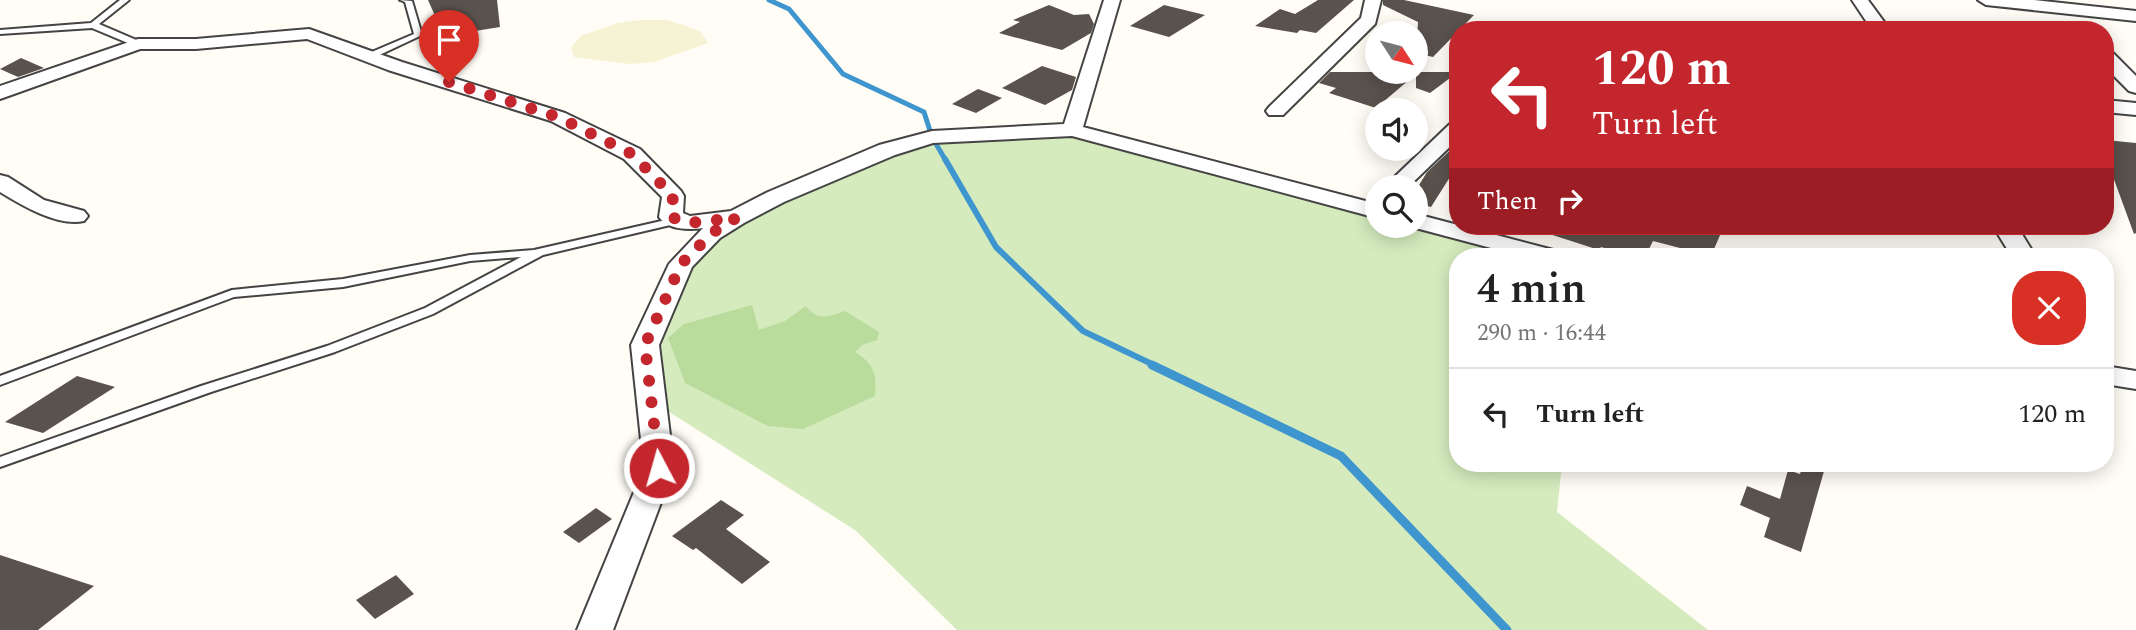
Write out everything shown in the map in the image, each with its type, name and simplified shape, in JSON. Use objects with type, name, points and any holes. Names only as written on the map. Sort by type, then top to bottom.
[{"type":"street","points":[[1072,130],[1112,0]]},
{"type":"street","points":[[1276,111],[1369,20],[1373,0]]},
{"type":"street","points":[[1860,0],[1875,21]]},
{"type":"street","points":[[1986,0],[2054,4],[2136,16]]},
{"type":"street","points":[[2054,4],[2071,21]]},
{"type":"street","points":[[0,93],[138,44],[196,44],[309,34],[558,117],[632,154],[673,196],[671,217],[688,223],[736,218]]},
{"type":"street","points":[[2114,65],[2136,87]]},
{"type":"street","points":[[2114,107],[2136,109]]},
{"type":"street","points":[[595,630],[659,468],[645,345],[681,264],[712,233],[736,218],[776,197],[887,150],[932,137],[1072,130],[1365,205]]},
{"type":"street","points":[[1408,175],[1449,136]]},
{"type":"street","points":[[0,182],[36,205],[76,216]]},
{"type":"street","points":[[1428,224],[1449,230]]},
{"type":"street","points":[[1469,235],[1518,248]]},
{"type":"street","points":[[2114,377],[2135,381]]},
{"type":"lane","points":[[93,25],[125,0]]},
{"type":"lane","points":[[370,56],[418,35],[408,1],[404,0]]},
{"type":"lane","points":[[0,32],[93,25],[138,44]]},
{"type":"lane","points":[[0,381],[232,293],[343,283],[470,258],[538,252],[679,220]]},
{"type":"lane","points":[[0,462],[205,388],[331,349],[429,311],[538,252]]},
{"type":"shaded area","points":[[668,20],[686,26],[701,32],[708,43],[654,62],[630,64],[574,57],[571,47],[581,36],[617,23]]},
{"type":"green space","points":[[1072,130],[1365,208],[1365,238],[1428,238],[1428,224],[1449,230],[1449,235],[1469,235],[1518,248],[1449,248],[1449,472],[1561,472],[1557,512],[1708,630],[957,630],[855,530],[652,401],[645,345],[681,264],[712,233],[932,137]]},
{"type":"green space","points":[[752,305],[759,330],[785,321],[806,306],[819,316],[845,311],[879,332],[877,340],[862,345],[855,352],[873,370],[875,396],[803,429],[768,426],[685,383],[668,338],[684,324]]},
{"type":"building","points":[[428,0],[497,0],[500,27],[444,36]]},
{"type":"building","points":[[1318,0],[1354,0],[1316,33],[1300,30],[1297,33],[1255,26],[1280,9],[1295,14]]},
{"type":"building","points":[[1383,0],[1404,0],[1474,15],[1468,21],[1449,21],[1449,41],[1433,57],[1428,56],[1428,21],[1416,21],[1383,5]]},
{"type":"building","points":[[1049,5],[1074,15],[1089,14],[1094,24],[1091,33],[1062,50],[999,33],[1020,22],[1013,20]]},
{"type":"building","points":[[1164,5],[1205,15],[1169,37],[1130,26]]},
{"type":"building","points":[[21,58],[44,68],[18,77],[0,69]]},
{"type":"building","points":[[1042,66],[1076,77],[1072,90],[1045,105],[1002,88]]},
{"type":"building","points":[[1330,72],[1365,72],[1365,84],[1404,84],[1388,98],[1365,98],[1365,104],[1329,93],[1336,88],[1319,83]]},
{"type":"building","points":[[1428,72],[1449,72],[1449,79],[1430,93],[1416,88],[1416,84],[1428,84]]},
{"type":"building","points":[[978,89],[1002,98],[976,113],[952,104]]},
{"type":"building","points":[[2114,141],[2136,143],[2134,234],[2114,179]]},
{"type":"building","points":[[1449,151],[1449,179],[1431,207],[1428,206],[1428,175],[1425,175]]},
{"type":"building","points":[[1552,235],[1720,235],[1714,248],[1680,248],[1653,241],[1650,248],[1593,248]]},
{"type":"building","points":[[77,376],[115,387],[43,433],[5,422]]},
{"type":"building","points":[[1787,472],[1824,472],[1801,552],[1764,537],[1770,518],[1740,505],[1747,486],[1780,499]]},
{"type":"building","points":[[721,500],[744,515],[726,529],[770,562],[742,584],[696,548],[693,550],[672,536]]},
{"type":"building","points":[[596,508],[612,519],[579,543],[563,532]]},
{"type":"building","points":[[0,555],[94,586],[38,630],[0,630]]},
{"type":"building","points":[[396,575],[414,594],[375,619],[356,600]]},
{"type":"waterway","points":[[769,0],[789,9],[843,74],[924,112],[932,137],[946,161]]},
{"type":"waterway","points":[[945,159],[996,247],[1083,331],[1156,366]]},
{"type":"waterway","points":[[1152,365],[1341,456],[1507,630]]},
{"type":"route","points":[[449,82],[558,117],[632,154],[673,196],[671,217],[688,223],[736,218],[712,233],[681,264],[645,345],[659,468]]}]
